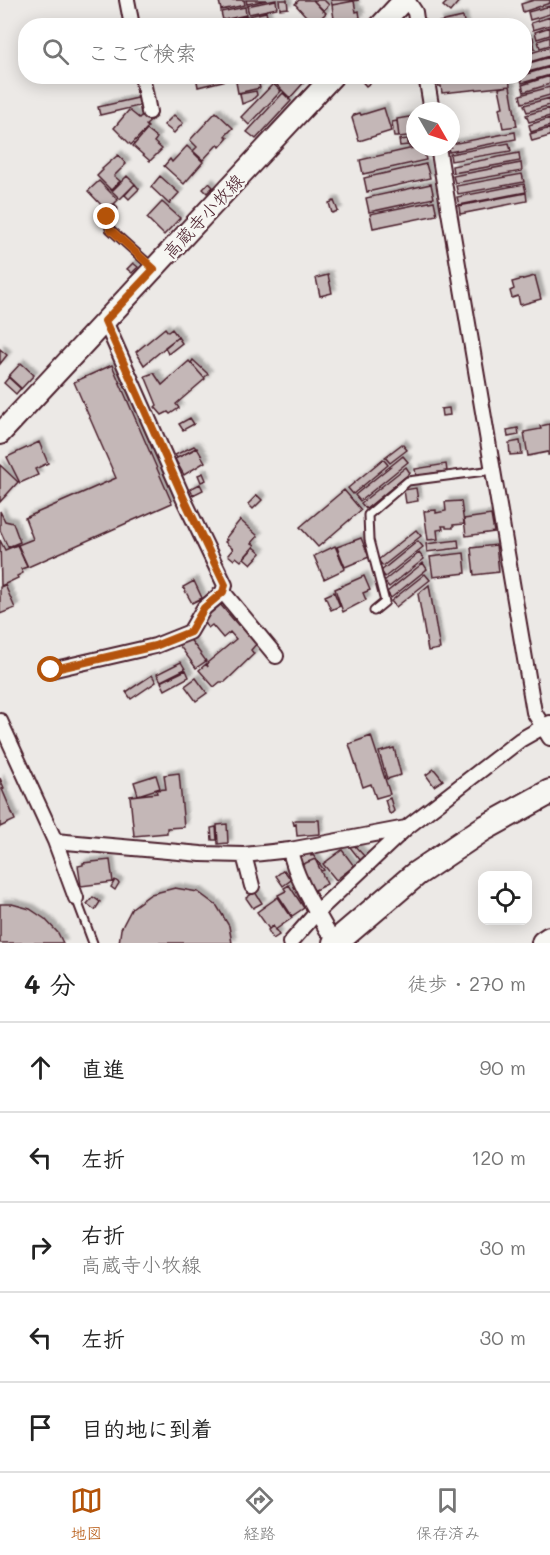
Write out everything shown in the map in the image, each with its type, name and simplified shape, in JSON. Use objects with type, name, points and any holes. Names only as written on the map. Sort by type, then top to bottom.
[{"type":"highway","points":[[331,937],[416,874],[483,829],[550,792]]},
{"type":"highway","points":[[544,943],[550,939]]},
{"type":"main road","points":[[388,18],[406,0]]},
{"type":"main road","name":"高蔵寺小牧線","points":[[0,434],[326,84]]},
{"type":"street","points":[[127,0],[130,18]]},
{"type":"street","points":[[406,0],[415,12],[416,18]]},
{"type":"street","points":[[144,84],[149,112]]},
{"type":"street","points":[[427,84],[430,102]]},
{"type":"street","points":[[290,943],[317,912],[406,828],[520,740],[548,729],[534,712],[440,156]]},
{"type":"street","points":[[51,670],[155,646],[190,632],[204,608],[223,592],[225,585],[105,321]]},
{"type":"street","points":[[223,592],[276,656]]},
{"type":"street","points":[[0,721],[56,841],[76,898]]},
{"type":"street","points":[[56,841],[201,854],[244,855],[290,850],[406,828]]},
{"type":"street","points":[[290,850],[292,861],[331,937]]},
{"type":"street","points":[[244,855],[252,886]]},
{"type":"lane","points":[[113,209],[107,217],[110,229],[154,269]]},
{"type":"lane","points":[[374,611],[384,602],[369,540],[368,515],[408,482],[493,470]]},
{"type":"lane","points":[[76,898],[93,943]]},
{"type":"building","points":[[244,0],[245,5],[221,10],[219,1]]},
{"type":"building","points":[[246,0],[267,0],[247,4]]},
{"type":"building","points":[[276,0],[277,8],[249,14],[247,6]]},
{"type":"building","points":[[279,0],[287,0],[288,8],[280,9]]},
{"type":"building","points":[[299,0],[313,0],[326,13],[321,18],[308,18],[295,4]]},
{"type":"building","points":[[313,0],[324,0],[329,5],[323,11]]},
{"type":"building","points":[[331,0],[359,0],[332,5]]},
{"type":"building","points":[[449,0],[460,0],[450,12],[443,6]]},
{"type":"building","points":[[534,0],[550,0],[550,3],[523,12],[521,4]]},
{"type":"building","points":[[354,1],[360,18],[334,18],[332,5]]},
{"type":"building","points":[[550,6],[550,14],[532,19],[528,12]]},
{"type":"building","points":[[245,7],[246,15],[222,18],[221,12]]},
{"type":"building","points":[[266,12],[268,18],[250,18],[249,16]]},
{"type":"building","points":[[550,17],[550,25],[533,30],[532,23]]},
{"type":"building","points":[[550,27],[550,35],[537,39],[535,32]]},
{"type":"building","points":[[532,37],[535,49],[532,50]]},
{"type":"building","points":[[550,37],[550,45],[540,48],[538,41]]},
{"type":"building","points":[[550,47],[550,56],[532,61],[532,53]]},
{"type":"building","points":[[550,57],[550,66],[532,71],[532,62]]},
{"type":"building","points":[[550,67],[550,75],[532,80],[532,72]]},
{"type":"building","points":[[550,76],[550,84],[524,92],[522,85],[532,84],[532,82]]},
{"type":"building","points":[[236,84],[259,84],[260,88],[238,93]]},
{"type":"building","points":[[273,84],[281,91],[249,125],[241,117]]},
{"type":"building","points":[[276,84],[302,84],[290,98]]},
{"type":"building","points":[[438,84],[510,84],[510,86],[442,93],[441,86]]},
{"type":"building","points":[[510,86],[517,126],[503,128],[499,108],[503,107],[499,88]]},
{"type":"building","points":[[550,87],[550,95],[522,103],[520,95]]},
{"type":"building","points":[[256,91],[257,95],[252,100],[242,104],[240,94]]},
{"type":"building","points":[[283,93],[291,101],[256,139],[247,132]]},
{"type":"building","points":[[142,97],[143,105],[100,115],[98,107]]},
{"type":"building","points":[[550,98],[550,105],[527,112],[524,105]]},
{"type":"building","points":[[384,108],[391,131],[359,141],[352,118],[354,115]]},
{"type":"building","points":[[550,108],[550,116],[529,122],[526,115]]},
{"type":"building","points":[[129,110],[139,118],[144,113],[152,120],[131,145],[114,128]]},
{"type":"building","points":[[216,112],[233,128],[225,136],[228,138],[220,147],[218,144],[203,160],[193,151],[197,147],[190,140]]},
{"type":"building","points":[[174,115],[183,123],[174,133],[164,125]]},
{"type":"building","points":[[406,118],[406,136],[399,137],[397,119]]},
{"type":"building","points":[[550,118],[550,126],[531,132],[529,125]]},
{"type":"building","points":[[397,121],[399,137],[394,137],[392,122]]},
{"type":"building","points":[[550,128],[550,136],[532,141],[530,134]]},
{"type":"building","points":[[147,130],[157,138],[154,142],[162,149],[150,161],[133,146]]},
{"type":"building","points":[[515,132],[516,139],[460,150],[460,142]]},
{"type":"building","points":[[406,139],[406,145],[400,146],[399,140]]},
{"type":"building","points":[[509,143],[511,151],[451,161],[450,156],[460,156],[460,152]]},
{"type":"building","points":[[187,146],[203,162],[184,184],[164,166],[170,159],[172,162]]},
{"type":"building","points":[[406,150],[406,156],[425,156],[426,160],[363,174],[360,160]]},
{"type":"building","points":[[519,153],[520,161],[453,173],[452,166]]},
{"type":"building","points":[[118,155],[126,164],[114,176],[120,181],[111,190],[97,176]]},
{"type":"building","points":[[521,163],[522,171],[455,183],[453,176]]},
{"type":"building","points":[[426,164],[430,178],[367,192],[364,178]]},
{"type":"building","points":[[522,174],[524,182],[458,194],[456,186]]},
{"type":"building","points":[[127,176],[135,184],[120,199],[112,191]]},
{"type":"building","points":[[160,176],[179,193],[169,204],[151,187]]},
{"type":"building","points":[[99,181],[118,200],[107,211],[88,191]]},
{"type":"building","points":[[209,183],[213,187],[207,193],[203,189]]},
{"type":"building","points":[[135,184],[139,189],[129,199],[125,195]]},
{"type":"building","points":[[431,184],[434,198],[369,212],[366,198]]},
{"type":"building","points":[[524,184],[526,192],[459,205],[457,197]]},
{"type":"building","points":[[526,193],[527,201],[460,214],[459,206]]},
{"type":"building","points":[[334,201],[338,211],[332,213],[329,203]]},
{"type":"building","points":[[434,201],[437,215],[373,228],[370,214]]},
{"type":"building","points":[[162,202],[180,218],[164,235],[147,218]]},
{"type":"building","points":[[133,263],[138,267],[132,273],[127,269]]},
{"type":"building","points":[[328,275],[332,293],[320,296],[316,278]]},
{"type":"building","points":[[535,276],[541,299],[520,305],[518,296],[512,298],[510,291],[514,289],[512,282]]},
{"type":"building","points":[[165,328],[168,332],[172,329],[178,337],[144,365],[136,352]]},
{"type":"building","points":[[178,337],[182,343],[168,354],[165,347]]},
{"type":"building","points":[[0,349],[7,355],[0,364]]},
{"type":"building","points":[[193,360],[208,374],[204,378],[191,363]]},
{"type":"building","points":[[189,361],[205,379],[176,404],[179,408],[170,414],[168,412],[162,415],[155,407],[157,405],[145,376],[154,373],[162,385]]},
{"type":"building","points":[[21,363],[34,375],[21,389],[8,377]]},
{"type":"building","points":[[112,365],[172,503],[28,567],[18,545],[33,539],[25,518],[116,478],[74,382]]},
{"type":"building","points":[[9,377],[21,388],[16,394],[4,383]]},
{"type":"building","points":[[449,408],[450,415],[442,416],[441,409]]},
{"type":"building","points":[[190,418],[194,424],[183,430],[179,424]]},
{"type":"building","points":[[550,424],[550,455],[548,452],[528,456],[524,432],[541,429],[540,426]]},
{"type":"building","points":[[518,428],[519,435],[508,437],[507,430]]},
{"type":"building","points":[[520,441],[522,454],[510,455],[509,443]]},
{"type":"building","points":[[39,442],[48,463],[35,469],[38,475],[20,483],[7,457]]},
{"type":"building","points":[[402,444],[407,450],[390,463],[385,457]]},
{"type":"building","points":[[194,446],[196,448],[177,458],[175,455]]},
{"type":"building","points":[[197,448],[205,462],[184,475],[175,459]]},
{"type":"building","points":[[403,456],[408,462],[360,501],[355,495]]},
{"type":"building","points":[[383,459],[388,465],[353,494],[348,488]]},
{"type":"building","points":[[446,464],[447,471],[416,476],[415,469]]},
{"type":"building","points":[[0,465],[18,482],[0,502]]},
{"type":"building","points":[[406,467],[410,473],[366,509],[361,503]]},
{"type":"building","points":[[203,473],[206,480],[201,482],[198,475]]},
{"type":"building","points":[[200,484],[203,490],[193,495],[190,489]]},
{"type":"building","points":[[416,488],[418,501],[406,503],[404,490]]},
{"type":"building","points":[[344,490],[361,510],[318,547],[300,527]]},
{"type":"building","points":[[257,495],[262,500],[253,509],[248,504]]},
{"type":"building","points":[[461,501],[464,524],[453,525],[453,528],[442,526],[443,529],[437,530],[438,539],[428,540],[424,511],[436,510],[436,513],[446,511],[445,502]]},
{"type":"building","points":[[0,511],[5,521],[13,523],[20,542],[8,547],[0,530]]},
{"type":"building","points":[[491,515],[494,532],[466,536],[464,519]]},
{"type":"building","points":[[240,520],[258,536],[252,543],[255,545],[241,561],[236,557],[234,560],[228,555],[233,549],[225,542]]},
{"type":"building","points":[[416,530],[421,536],[383,566],[378,560]]},
{"type":"building","points":[[361,538],[369,557],[345,567],[337,547]]},
{"type":"building","points":[[0,540],[5,550],[17,545],[27,567],[21,569],[23,573],[17,576],[18,578],[1,586]]},
{"type":"building","points":[[458,540],[459,548],[427,552],[426,544]]},
{"type":"building","points":[[418,541],[423,547],[385,577],[381,571]]},
{"type":"building","points":[[496,545],[499,572],[474,575],[471,548]]},
{"type":"building","points":[[335,546],[345,569],[324,579],[314,556]]},
{"type":"building","points":[[254,547],[261,553],[251,564],[244,558]]},
{"type":"building","points":[[419,553],[424,559],[389,587],[384,581]]},
{"type":"building","points":[[464,553],[466,573],[433,577],[430,557]]},
{"type":"building","points":[[423,563],[427,569],[391,598],[387,592]]},
{"type":"building","points":[[425,574],[430,580],[396,607],[391,601]]},
{"type":"building","points":[[364,576],[370,590],[363,593],[366,600],[343,612],[335,589]]},
{"type":"building","points":[[194,581],[202,598],[192,603],[183,587]]},
{"type":"building","points":[[5,585],[15,608],[0,614],[0,587]]},
{"type":"building","points":[[429,585],[440,649],[428,651],[418,594]]},
{"type":"building","points":[[334,592],[340,606],[331,610],[325,596]]},
{"type":"building","points":[[219,603],[238,625],[241,623],[258,642],[251,650],[254,654],[225,682],[220,682],[214,687],[199,670],[206,664],[208,667],[207,663],[236,639],[230,632],[223,638],[212,625],[208,628],[200,618]]},
{"type":"building","points":[[189,638],[206,661],[196,668],[179,645]]},
{"type":"building","points":[[181,662],[185,669],[161,681],[157,674]]},
{"type":"building","points":[[186,670],[189,677],[165,690],[161,682]]},
{"type":"building","points":[[152,675],[156,682],[131,699],[126,692]]},
{"type":"building","points":[[196,678],[207,693],[196,701],[185,686]]},
{"type":"building","points":[[371,736],[390,794],[376,798],[371,784],[363,787],[349,744]]},
{"type":"building","points":[[394,748],[401,775],[387,779],[379,752]]},
{"type":"building","points":[[434,769],[443,780],[434,786],[426,775]]},
{"type":"building","points":[[179,773],[184,827],[167,828],[167,833],[134,836],[130,796],[157,793],[156,790],[166,789],[164,775]]},
{"type":"building","points":[[156,775],[160,788],[138,795],[134,782]]},
{"type":"building","points":[[0,778],[4,788],[2,789],[15,820],[0,827]]},
{"type":"building","points":[[390,798],[394,811],[391,814],[385,800]]},
{"type":"building","points":[[319,820],[320,834],[297,836],[296,824],[294,825],[293,821]]},
{"type":"building","points":[[227,824],[228,843],[218,844],[217,825]]},
{"type":"building","points":[[216,827],[217,840],[212,840],[211,828]]},
{"type":"building","points":[[354,845],[365,857],[361,861],[350,847]]},
{"type":"building","points":[[342,850],[354,866],[336,880],[323,864]]},
{"type":"building","points":[[310,852],[324,870],[321,871],[315,859],[301,865],[298,854]]},
{"type":"building","points":[[315,859],[327,884],[313,891],[301,865]]},
{"type":"building","points":[[110,860],[113,882],[81,886],[78,866],[83,863]]},
{"type":"building","points":[[284,870],[291,880],[283,886],[276,876]]},
{"type":"building","points":[[115,880],[119,883],[115,890],[111,887]]},
{"type":"building","points":[[289,885],[304,908],[292,916],[278,895],[286,891],[284,888]]},
{"type":"building","points":[[175,888],[198,892],[217,906],[229,926],[232,943],[119,943],[121,929],[132,908],[151,894]]},
{"type":"building","points":[[255,892],[262,903],[253,908],[246,898]]},
{"type":"building","points":[[93,897],[100,902],[95,910],[87,904]]},
{"type":"building","points":[[278,897],[292,918],[275,930],[273,926],[269,929],[257,912]]},
{"type":"building","points":[[0,904],[12,904],[30,909],[45,919],[58,933],[63,943],[0,943]]},
{"type":"building","points":[[273,926],[279,935],[273,939],[268,930]]},
{"type":"route","points":[[51,670],[155,646],[190,632],[204,608],[223,592],[225,585],[105,321],[154,269],[110,229],[107,217]]}]
